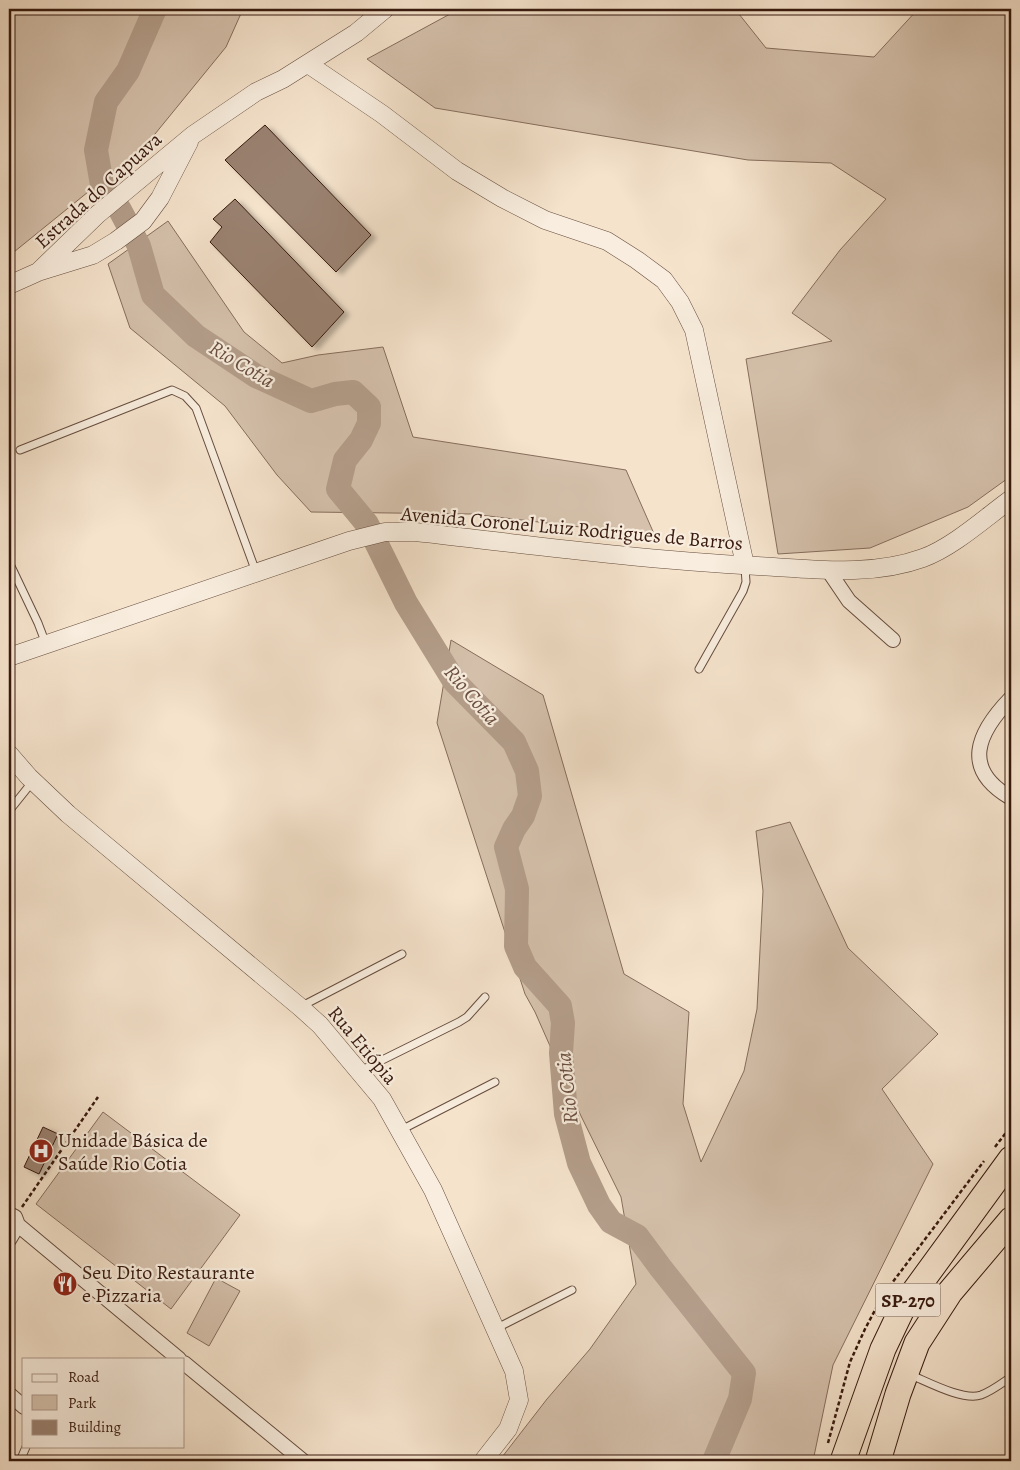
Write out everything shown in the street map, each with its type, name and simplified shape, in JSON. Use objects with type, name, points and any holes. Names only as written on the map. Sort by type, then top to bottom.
[{"type":"highway","name":"SP-270","points":[[843,1461],[883,1349],[903,1307],[1011,1159]]},
{"type":"highway","name":"SP-270","points":[[878,1461],[898,1394],[917,1343],[950,1292],[1011,1220]]},
{"type":"street","name":"Estrada do Capuava","points":[[38,272],[98,214],[193,135],[256,92],[283,79],[356,33],[385,9]]},
{"type":"street","points":[[308,64],[382,114],[457,171],[502,198],[545,220],[607,241],[664,280],[680,302],[694,330],[745,565]]},
{"type":"street","name":"Estrada do Capuava","points":[[38,272],[93,255],[143,221],[160,198],[193,135]]},
{"type":"street","points":[[9,285],[38,272]]},
{"type":"street","name":"Avenida Coronel Luiz Rodrigues de Barros","points":[[9,657],[349,541],[385,532],[416,532],[668,560],[828,570],[857,570],[894,566],[924,558],[943,548],[1011,500]]},
{"type":"street","points":[[828,570],[849,601],[893,640]]},
{"type":"street","points":[[1011,698],[995,715],[983,737],[979,762],[987,778],[1001,792],[1011,798]]},
{"type":"street","name":"Rua Etiópia","points":[[9,754],[68,814],[320,1025],[382,1100],[433,1190],[514,1372],[519,1400],[508,1429],[483,1461]]},
{"type":"street","points":[[9,1240],[14,1218],[178,1358]]},
{"type":"street","points":[[185,1364],[303,1461]]},
{"type":"street","points":[[9,1394],[22,1405]]},
{"type":"lane","points":[[20,450],[172,390],[185,396],[196,408],[256,572]]},
{"type":"lane","points":[[9,562],[46,644]]},
{"type":"lane","points":[[699,669],[743,591],[746,582],[745,565]]},
{"type":"lane","points":[[9,811],[33,780]]},
{"type":"lane","points":[[300,1007],[402,954]]},
{"type":"lane","points":[[358,1072],[459,1022],[467,1017],[485,996]]},
{"type":"lane","points":[[400,1131],[494,1082]]},
{"type":"lane","points":[[495,1329],[572,1290]]},
{"type":"lane","points":[[906,1372],[947,1390],[976,1396],[990,1391],[1011,1377]]},
{"type":"lane","points":[[20,1461],[26,1448]]},
{"type":"path","points":[[14,1218],[98,1097]]},
{"type":"green space","points":[[9,9],[243,9],[226,47],[146,145],[9,256]]},
{"type":"green space","points":[[462,9],[735,9],[766,48],[874,57],[918,9],[1011,9],[1011,476],[968,507],[870,548],[778,554],[746,359],[832,341],[792,313],[840,250],[886,199],[831,163],[748,160],[435,108],[367,59]]},
{"type":"green space","points":[[168,221],[244,332],[282,363],[318,355],[383,347],[413,437],[626,470],[655,536],[472,514],[311,512],[277,475],[225,406],[130,328],[108,264]]},
{"type":"green space","points":[[451,640],[543,695],[624,974],[689,1012],[683,1104],[701,1162],[744,1071],[757,1009],[763,891],[756,831],[790,822],[848,948],[938,1034],[882,1089],[933,1164],[833,1365],[813,1461],[499,1461],[547,1399],[590,1349],[636,1284],[621,1197],[581,1116],[535,1012],[525,994],[437,723]]},
{"type":"green space","points":[[103,1112],[240,1215],[171,1309],[36,1204]]},
{"type":"green space","points":[[216,1278],[240,1291],[209,1346],[187,1333]]},
{"type":"building","points":[[265,125],[371,235],[336,272],[225,160]]},
{"type":"building","points":[[235,199],[344,312],[312,347],[210,242],[222,227],[213,219]]},
{"type":"building","name":"Unidade Básica de Saúde Rio Cotia","points":[[43,1127],[58,1134],[39,1174],[24,1167]]},
{"type":"waterway","name":"Rio Cotia","points":[[155,9],[128,71],[106,102],[96,150],[102,185],[120,210],[139,246],[153,295],[196,336],[256,376],[311,401],[335,394],[353,392],[369,407],[369,423],[361,440],[345,460],[338,489],[367,524],[406,603],[454,681],[514,742],[527,771],[530,796],[523,816],[514,829],[506,847],[517,889],[516,946],[525,967],[560,1006],[563,1023],[561,1053],[566,1114],[579,1163],[599,1205],[611,1222],[637,1236],[744,1373],[740,1399],[714,1461]]},
{"type":"place","name":"Unidade Básica de Saúde Rio Cotia","points":[[41,1151]]},
{"type":"place","name":"Seu Dito Restaurante e Pizzaria","points":[[65,1284]]}]
